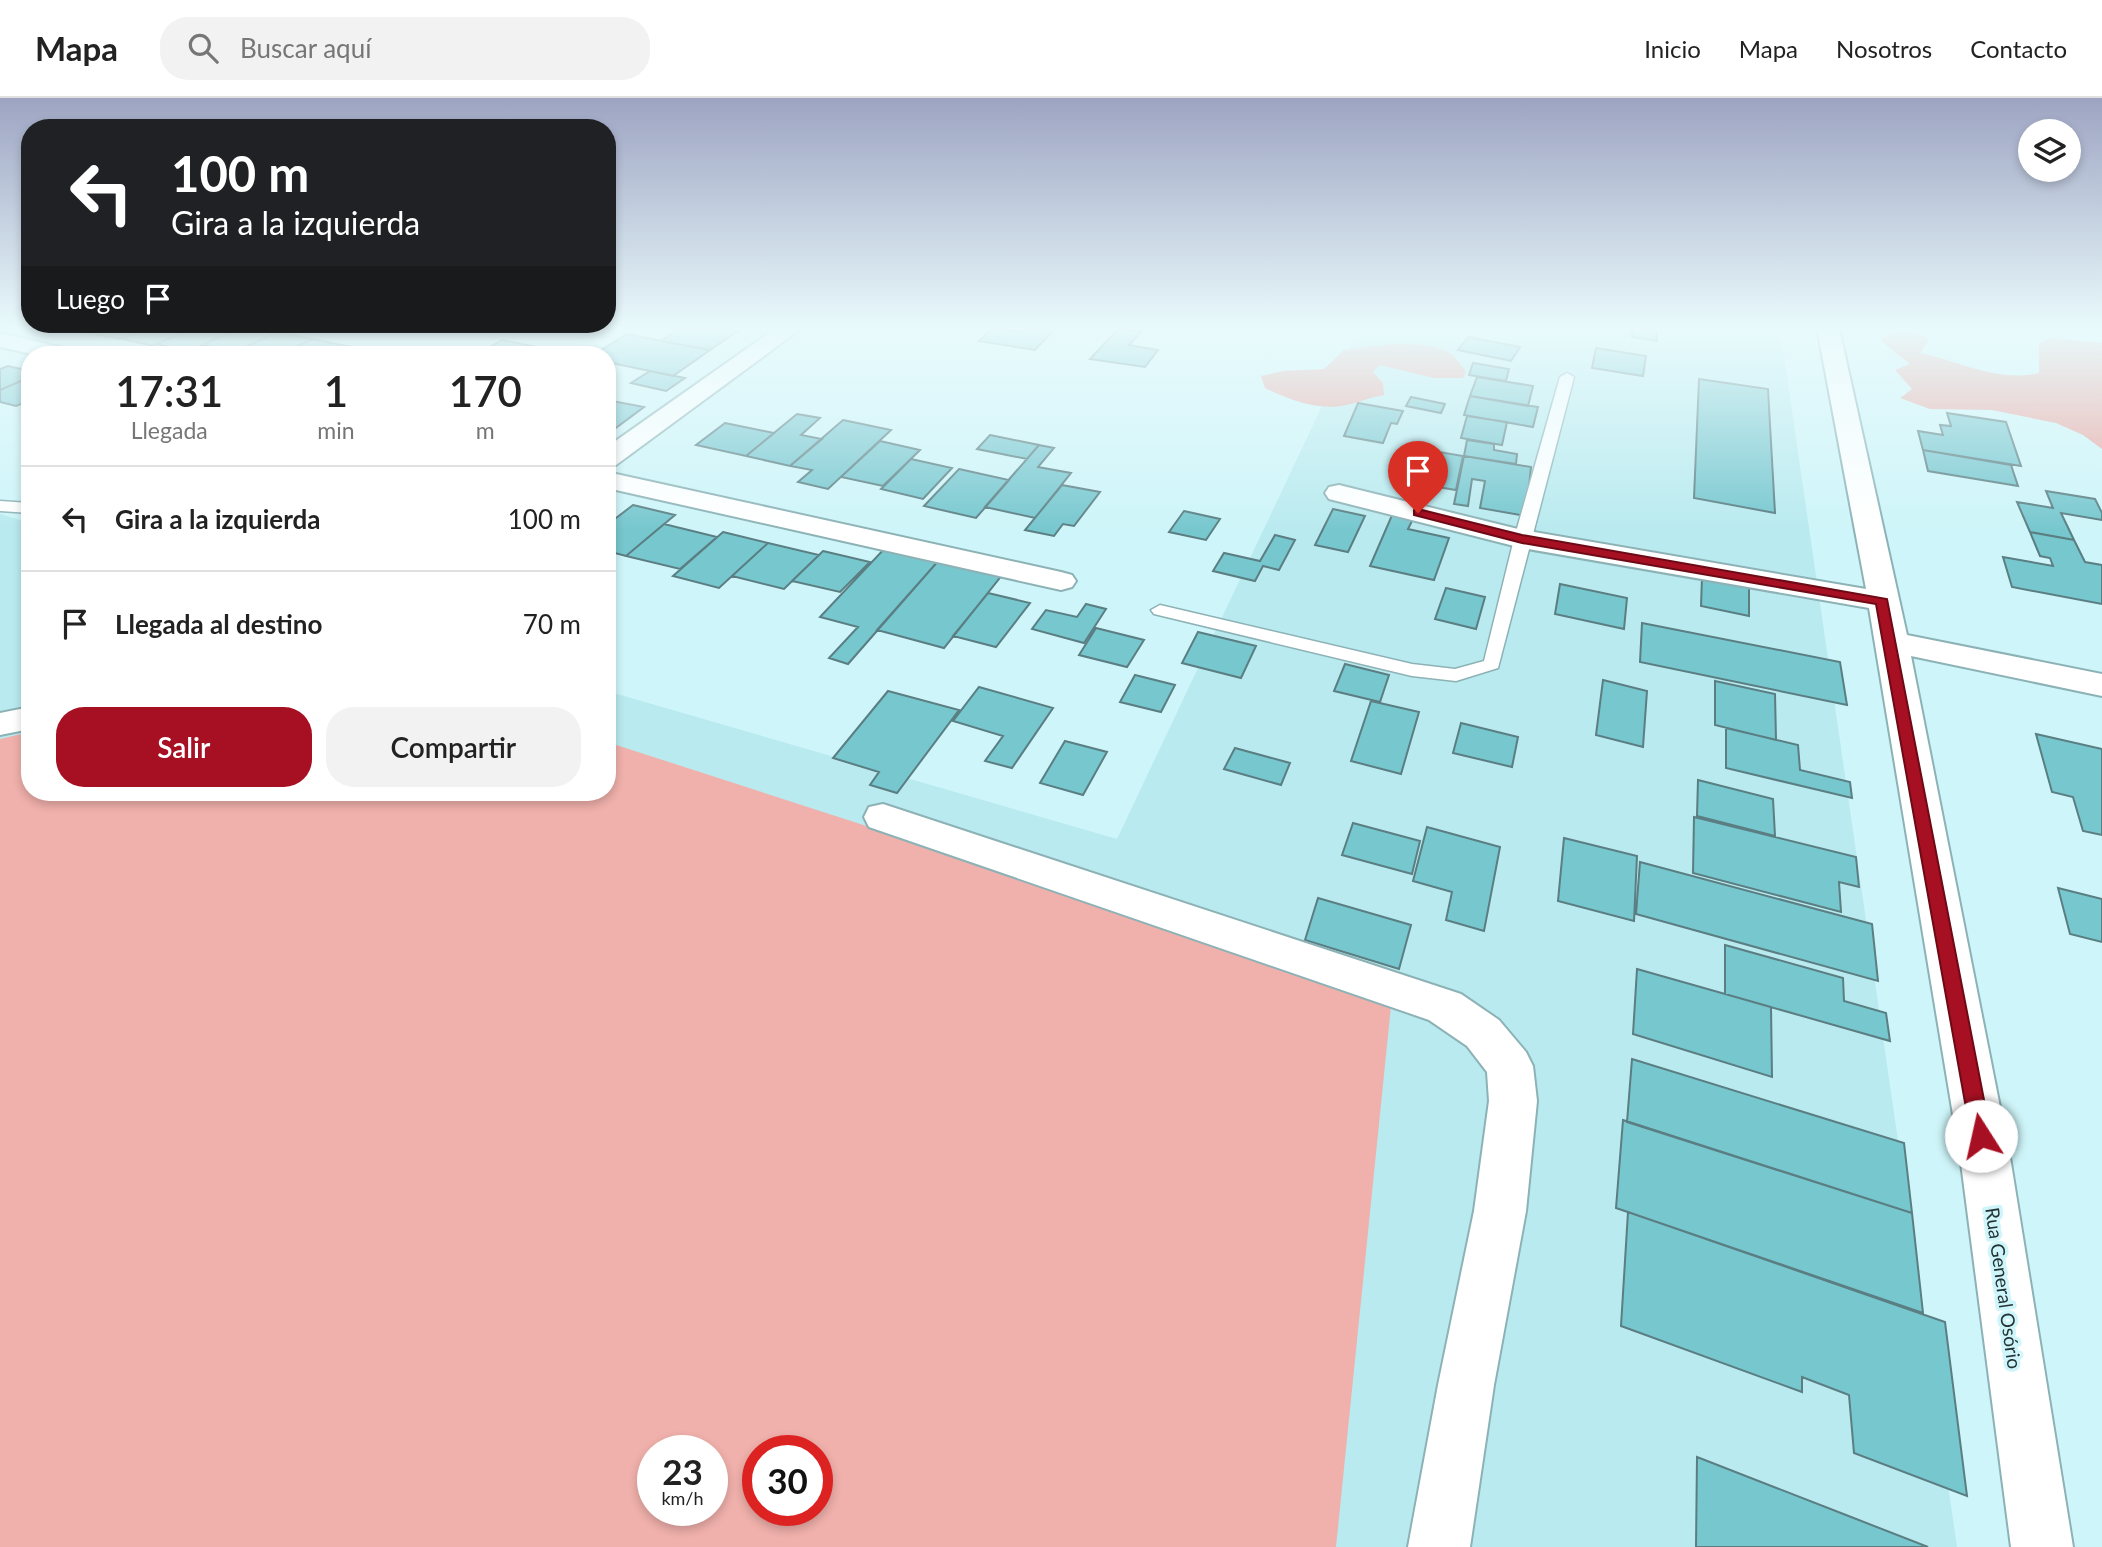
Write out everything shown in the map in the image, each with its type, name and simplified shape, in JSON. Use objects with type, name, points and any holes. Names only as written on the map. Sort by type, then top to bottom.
[{"type":"street","points":[[616,453],[696,396]]},
{"type":"street","name":"Rua General Osório","points":[[1841,396],[1892,642],[1986,1163],[2042,1547]]},
{"type":"street","points":[[616,482],[1061,581]]},
{"type":"street","points":[[1339,493],[1522,539],[1882,601]]},
{"type":"street","points":[[1892,642],[2102,685]]},
{"type":"street","points":[[0,724],[21,720]]},
{"type":"street","points":[[883,817],[1445,1007],[1483,1032],[1510,1066],[1513,1101],[1500,1211],[1438,1547]]},
{"type":"lane","points":[[1160,610],[1412,670],[1456,675],[1492,664],[1522,539],[1562,396]]},
{"type":"lane","points":[[0,506],[21,507]]},
{"type":"shaded area","points":[[1283,396],[1381,396],[1331,407],[1302,403]]},
{"type":"shaded area","points":[[1327,396],[1790,396],[1957,1547],[0,1547],[0,514],[21,520],[21,801],[616,801],[616,694],[1117,839]]},
{"type":"shaded area","points":[[1903,396],[2102,396],[2102,449],[2083,435],[2056,423],[1992,410],[1930,409],[1900,398]]},
{"type":"shaded area","points":[[21,734],[21,801],[616,801],[616,745],[1392,996],[1336,1547],[0,1547],[0,739]]},
{"type":"building","points":[[0,396],[21,396],[21,404],[16,406],[0,402]]},
{"type":"building","points":[[1470,396],[1531,396],[1528,406]]},
{"type":"building","points":[[1470,396],[1538,407],[1533,427],[1464,415]]},
{"type":"building","points":[[1698,396],[1768,396],[1775,513],[1694,498]]},
{"type":"building","points":[[1411,397],[1445,404],[1441,413],[1406,406]]},
{"type":"building","points":[[616,402],[644,407],[616,428]]},
{"type":"building","points":[[1358,403],[1403,411],[1397,424],[1391,423],[1383,443],[1344,436]]},
{"type":"building","points":[[1947,413],[2006,422],[2021,466],[1923,450],[1918,431],[1943,435],[1940,425],[1951,426]]},
{"type":"building","points":[[797,414],[820,418],[801,435],[822,439],[790,466],[746,456]]},
{"type":"building","points":[[1467,416],[1507,422],[1502,445],[1461,438]]},
{"type":"building","points":[[843,420],[891,430],[828,489],[798,482],[812,470],[790,466]]},
{"type":"building","points":[[725,423],[774,433],[746,456],[696,445]]},
{"type":"building","points":[[990,435],[1039,445],[1027,459],[977,449]]},
{"type":"building","points":[[1467,440],[1494,444],[1494,450],[1517,454],[1516,464],[1464,456]]},
{"type":"building","points":[[880,441],[920,450],[883,486],[841,477]]},
{"type":"building","points":[[1039,445],[1054,448],[1038,467],[1071,473],[1035,518],[985,507]]},
{"type":"building","points":[[1409,447],[1463,456],[1456,490],[1401,481]]},
{"type":"building","points":[[1923,450],[2011,465],[2018,486],[1928,471]]},
{"type":"building","points":[[1464,456],[1531,467],[1526,516],[1480,508],[1485,481],[1472,479],[1468,506],[1454,504]]},
{"type":"building","points":[[911,459],[952,468],[923,499],[881,489]]},
{"type":"building","points":[[959,469],[1009,480],[976,518],[924,506]]},
{"type":"building","points":[[1062,485],[1100,492],[1074,526],[1063,524],[1054,536],[1025,530]]},
{"type":"building","points":[[2046,491],[2095,499],[2102,513],[2102,520],[2061,513],[2074,540],[2030,532],[2017,502],[2053,508]]},
{"type":"building","points":[[633,505],[675,515],[626,556],[616,553],[616,518]]},
{"type":"building","points":[[1333,509],[1365,516],[1348,552],[1315,545]]},
{"type":"building","points":[[1184,511],[1220,519],[1206,540],[1169,532]]},
{"type":"building","points":[[1393,513],[1414,517],[1408,529],[1449,538],[1434,580],[1370,566]]},
{"type":"building","points":[[664,524],[717,537],[680,569],[626,556]]},
{"type":"building","points":[[723,532],[768,543],[719,588],[673,576]]},
{"type":"building","points":[[2030,532],[2074,540],[2085,562],[2102,565],[2102,604],[2012,587],[2003,557],[2053,566],[2050,558],[2040,556]]},
{"type":"building","points":[[1275,535],[1295,540],[1279,570],[1263,566],[1255,581],[1213,571],[1224,553],[1260,561]]},
{"type":"building","points":[[768,543],[819,555],[784,589],[732,576]]},
{"type":"building","points":[[885,548],[939,560],[848,664],[829,658],[858,627],[820,617]]},
{"type":"building","points":[[823,551],[870,562],[840,592],[792,581]]},
{"type":"building","points":[[939,560],[1002,575],[944,648],[877,630]]},
{"type":"building","points":[[1702,577],[1749,586],[1749,616],[1701,606]]},
{"type":"building","points":[[1560,584],[1627,598],[1624,629],[1555,614]]},
{"type":"building","points":[[1446,588],[1485,597],[1476,629],[1435,619]]},
{"type":"building","points":[[988,593],[1030,603],[996,647],[953,636]]},
{"type":"building","points":[[1086,604],[1106,609],[1084,643],[1032,629],[1046,610],[1077,617]]},
{"type":"building","points":[[1642,623],[1840,662],[1847,705],[1640,662]]},
{"type":"building","points":[[1096,628],[1144,640],[1127,667],[1079,655]]},
{"type":"building","points":[[1198,632],[1256,646],[1241,678],[1182,663]]},
{"type":"building","points":[[1345,664],[1389,675],[1380,702],[1334,691]]},
{"type":"building","points":[[1135,675],[1175,685],[1161,712],[1120,702]]},
{"type":"building","points":[[1603,680],[1647,691],[1643,747],[1596,735]]},
{"type":"building","points":[[1715,681],[1775,694],[1776,740],[1715,725]]},
{"type":"building","points":[[979,687],[1053,708],[1012,768],[985,761],[1003,736],[953,721]]},
{"type":"building","points":[[888,691],[959,710],[897,793],[870,785],[879,772],[833,758]]},
{"type":"building","points":[[1371,701],[1419,712],[1401,774],[1351,761]]},
{"type":"building","points":[[1461,723],[1518,737],[1512,767],[1453,753]]},
{"type":"building","points":[[1726,728],[1798,745],[1800,770],[1850,782],[1852,798],[1726,768]]},
{"type":"building","points":[[2036,734],[2102,749],[2102,835],[2083,831],[2073,797],[2052,792]]},
{"type":"building","points":[[1065,741],[1107,752],[1083,795],[1040,783]]},
{"type":"building","points":[[1235,748],[1290,763],[1281,785],[1224,769]]},
{"type":"building","points":[[1698,780],[1773,799],[1775,836],[1697,816]]},
{"type":"building","points":[[1694,817],[1856,857],[1859,887],[1839,882],[1841,912],[1693,873]]},
{"type":"building","points":[[1353,823],[1420,841],[1412,874],[1342,855]]},
{"type":"building","points":[[1427,827],[1500,847],[1484,931],[1446,920],[1452,892],[1413,881]]},
{"type":"building","points":[[1564,838],[1637,856],[1634,921],[1558,901]]},
{"type":"building","points":[[1640,862],[1872,924],[1878,981],[1636,914]]},
{"type":"building","points":[[2058,888],[2102,899],[2102,942],[2070,934]]},
{"type":"building","points":[[1318,898],[1411,925],[1399,969],[1305,940]]},
{"type":"building","points":[[1725,945],[1843,978],[1844,1001],[1886,1013],[1890,1041],[1725,994]]},
{"type":"building","points":[[1637,969],[1771,1007],[1772,1077],[1633,1034]]},
{"type":"building","points":[[1632,1059],[1904,1143],[1912,1213],[1627,1122]]},
{"type":"building","points":[[1623,1120],[1912,1213],[1923,1313],[1616,1208]]},
{"type":"building","points":[[1628,1212],[1945,1322],[1967,1496],[1854,1453],[1849,1395],[1802,1377],[1802,1392],[1621,1326]]},
{"type":"building","points":[[1697,1457],[1846,1515],[1928,1547],[1696,1547]]},
{"type":"route","points":[[1418,513],[1522,539],[1882,601],[1892,642],[1981,1136]]}]
